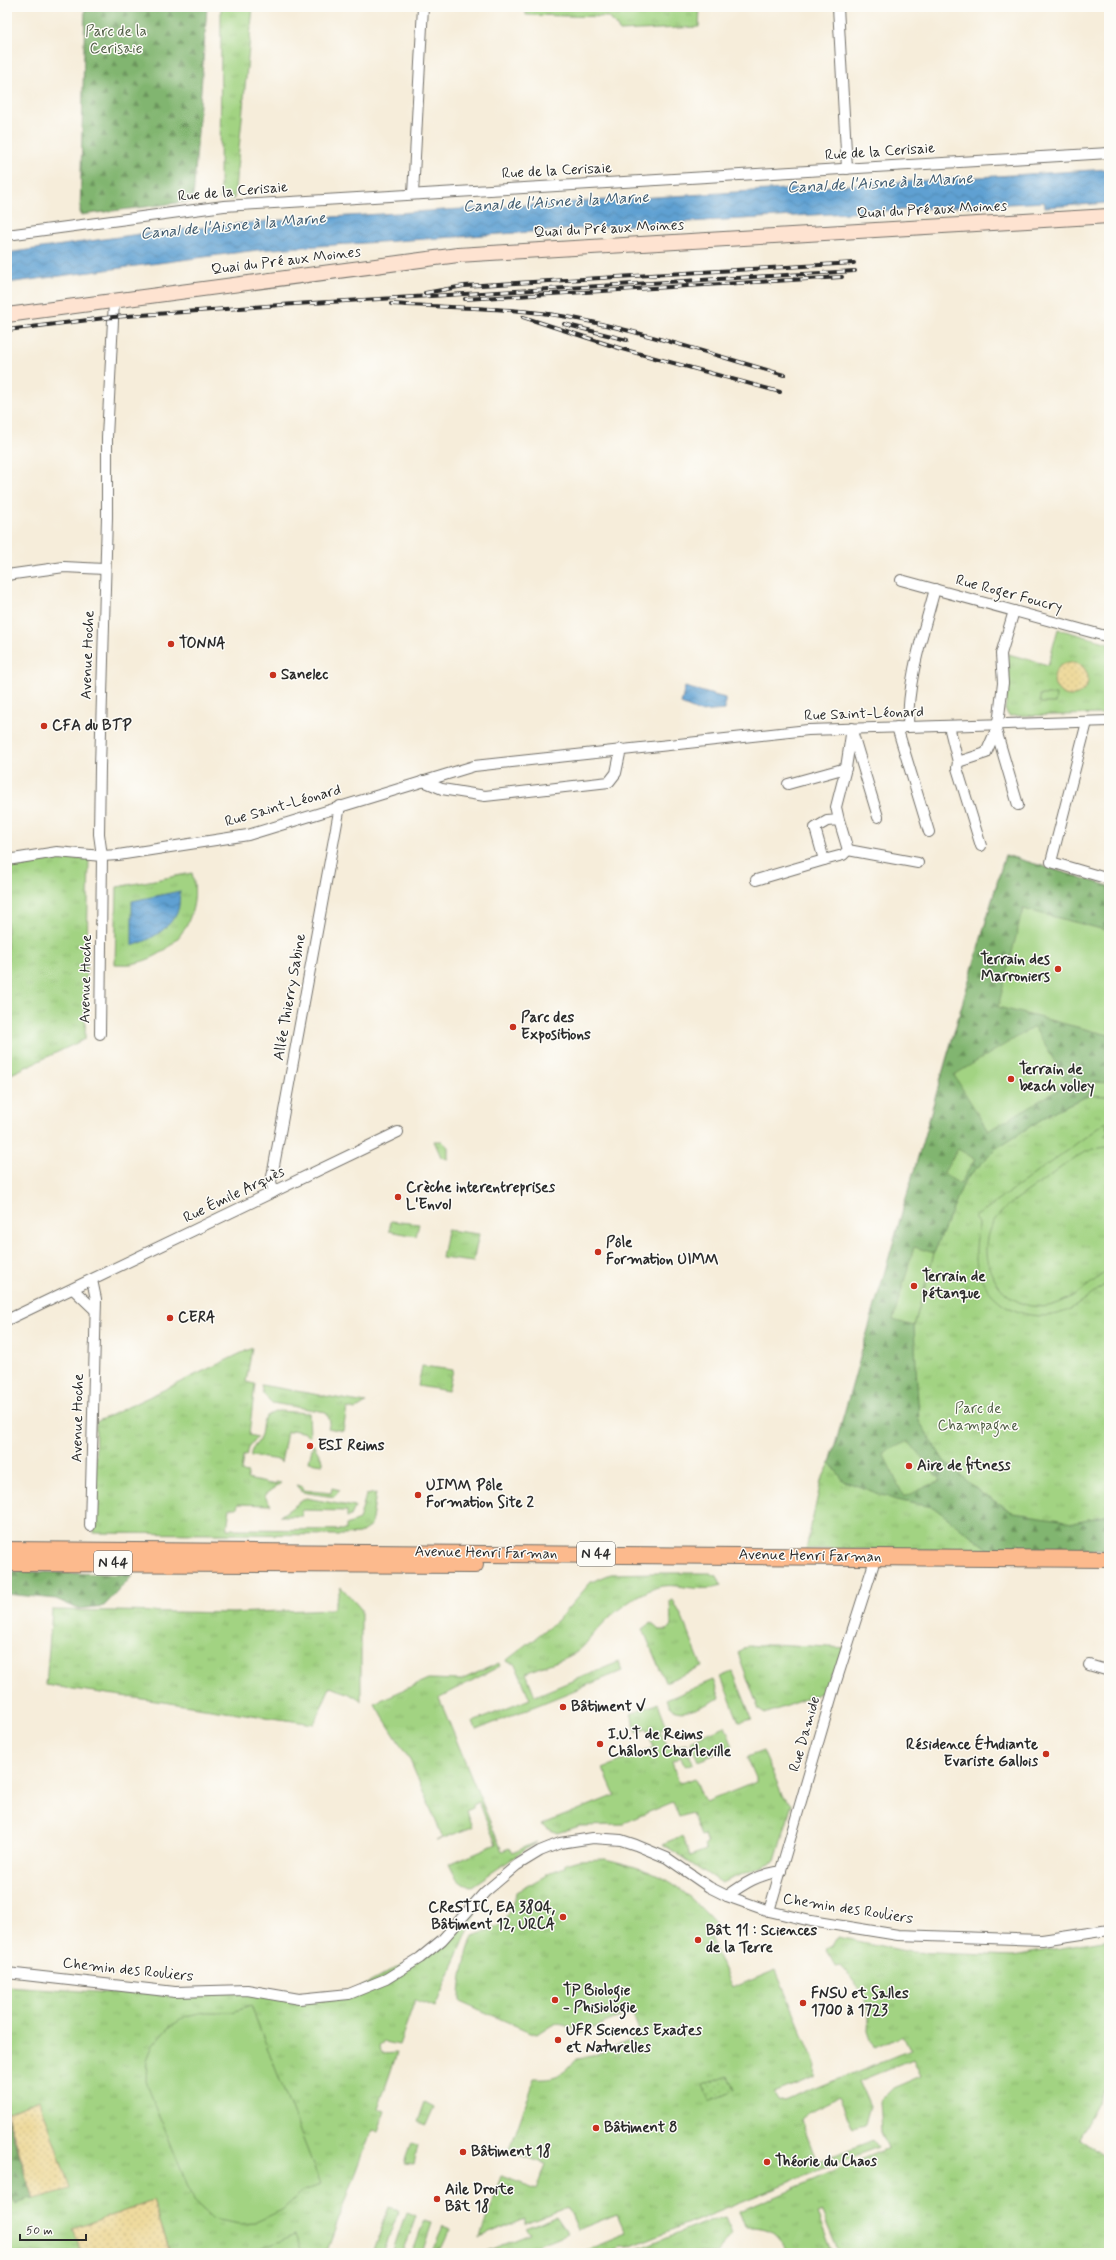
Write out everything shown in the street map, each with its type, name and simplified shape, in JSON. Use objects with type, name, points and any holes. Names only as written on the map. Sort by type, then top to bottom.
[{"type":"main road","name":"Avenue Henri Farman","points":[[7,1550],[1109,1559]]},
{"type":"main road","name":"Avenue Henri Farman","points":[[7,1563],[1109,1567]]},
{"type":"street","points":[[413,194],[423,7]]},
{"type":"street","points":[[838,7],[847,169]]},
{"type":"street","name":"Rue de la Cerisaie","points":[[7,235],[224,206],[1109,153]]},
{"type":"street","name":"Quai du Pré aux Moines","points":[[7,315],[458,256],[1109,216]]},
{"type":"street","name":"Avenue Hoche","points":[[100,1034],[102,856],[99,834],[100,767],[109,374],[114,301]]},
{"type":"street","points":[[7,575],[64,567],[104,569]]},
{"type":"street","name":"Rue Roger Foucry","points":[[901,580],[1109,637]]},
{"type":"street","points":[[908,727],[908,698],[914,664],[935,589]]},
{"type":"street","points":[[958,762],[986,753],[996,727],[1003,683],[1001,654],[1014,611]]},
{"type":"street","name":"Rue Saint-Léonard","points":[[7,860],[57,852],[118,856],[248,835],[474,766],[808,730],[949,726],[996,727],[1109,721]]},
{"type":"street","points":[[1087,722],[1051,862],[1109,879]]},
{"type":"street","points":[[949,726],[958,762],[957,768],[981,846]]},
{"type":"street","points":[[897,727],[929,832]]},
{"type":"street","points":[[996,727],[1018,805]]},
{"type":"street","points":[[848,850],[836,807],[846,768],[852,728]]},
{"type":"street","points":[[852,728],[878,817]]},
{"type":"street","points":[[423,781],[442,790],[485,796],[609,782],[616,773],[621,749]]},
{"type":"street","points":[[788,784],[846,768]]},
{"type":"street","name":"Allée Thierry Sabine","points":[[274,1192],[271,1182],[340,806]]},
{"type":"street","points":[[824,860],[815,828],[827,821],[839,820]]},
{"type":"street","points":[[756,880],[843,855],[848,850]]},
{"type":"street","points":[[848,850],[918,863]]},
{"type":"street","name":"Rue Émile Arquès","points":[[7,1320],[398,1132]]},
{"type":"street","name":"Avenue Hoche","points":[[87,1282],[96,1299],[90,1526]]},
{"type":"street","points":[[73,1289],[95,1310]]},
{"type":"street","name":"Rue Damide","points":[[769,1912],[834,1688],[873,1566]]},
{"type":"street","points":[[1090,1665],[1109,1671]]},
{"type":"street","name":"Chemin des Rouliers","points":[[7,1973],[175,1992],[241,1990],[299,1999],[349,1994],[386,1979],[420,1958],[442,1940],[485,1892],[517,1864],[540,1851],[560,1843],[593,1838],[621,1840],[667,1858],[703,1884],[727,1896],[769,1912],[811,1921],[898,1935],[1042,1940],[1109,1930]]},
{"type":"street","points":[[727,1896],[748,1880],[764,1874],[780,1871]]},
{"type":"green space","name":"Parc de la Cerisaie","points":[[85,7],[207,7],[193,201],[80,215]]},
{"type":"green space","points":[[221,7],[253,7],[234,199],[220,199]]},
{"type":"green space","points":[[526,7],[700,7],[699,27],[620,31],[609,17],[526,15]]},
{"type":"green space","points":[[1058,629],[1109,643],[1109,714],[1009,716],[1005,710],[1009,682],[1008,654],[1048,665]]},
{"type":"green space","points":[[1040,695],[1056,695],[1055,703],[1040,703]]},
{"type":"green space","name":"Parc de Champagne","points":[[1005,855],[1109,886],[1109,1550],[806,1549],[821,1481],[830,1463]]},
{"type":"green space","points":[[1005,855],[1109,886],[1109,931],[1023,909],[999,1007],[1109,1035],[1109,1096],[1090,1095],[1056,1110],[998,1147],[965,1180],[934,1253],[914,1326],[919,1421],[944,1461],[981,1493],[1014,1513],[1073,1522],[1109,1515],[1109,1550],[990,1550],[933,1507],[896,1500],[844,1481],[830,1463]]},
{"type":"green space","points":[[57,858],[89,859],[85,1039],[7,1076],[7,866]]},
{"type":"green space","points":[[192,873],[194,903],[184,930],[175,941],[164,951],[151,958],[134,964],[115,964],[117,887]]},
{"type":"green space","name":"Terrain des Marroniers","points":[[1023,909],[1109,931],[1109,1035],[998,1007]]},
{"type":"green space","name":"Terrain de beach volley","points":[[1034,1027],[1068,1084],[988,1131],[954,1075]]},
{"type":"green space","points":[[1090,1082],[1109,1083],[1109,1096],[1089,1095]]},
{"type":"green space","points":[[1106,1122],[1109,1131],[1105,1135],[1109,1138],[1109,1147],[1092,1150],[1069,1161],[1002,1211],[991,1226],[986,1241],[986,1257],[991,1272],[998,1285],[1009,1296],[1022,1303],[1037,1307],[1053,1305],[1068,1299],[1109,1269],[1109,1281],[1078,1305],[1066,1311],[1052,1315],[1038,1316],[1024,1314],[1011,1309],[990,1292],[982,1280],[976,1261],[978,1223],[974,1218]]},
{"type":"green space","points":[[434,1141],[442,1141],[448,1147],[448,1159],[441,1157]]},
{"type":"green space","points":[[958,1149],[975,1159],[960,1184],[943,1174]]},
{"type":"green space","points":[[391,1221],[419,1224],[416,1236],[389,1231]]},
{"type":"green space","points":[[447,1230],[479,1234],[473,1262],[442,1258]]},
{"type":"green space","name":"Terrain de pétanque","points":[[914,1247],[934,1253],[914,1326],[893,1320]]},
{"type":"green space","points":[[252,1348],[246,1382],[255,1384],[249,1435],[257,1437],[249,1447],[247,1454],[243,1456],[241,1472],[248,1473],[247,1479],[276,1485],[276,1482],[281,1483],[264,1495],[271,1505],[238,1504],[237,1508],[230,1508],[227,1529],[346,1530],[346,1525],[359,1520],[366,1495],[376,1493],[371,1526],[359,1534],[344,1535],[94,1533],[96,1422]]},
{"type":"green space","points":[[422,1366],[453,1370],[448,1391],[418,1386]]},
{"type":"green space","points":[[261,1385],[366,1403],[355,1410],[347,1408],[343,1431],[328,1428],[330,1421],[326,1412],[272,1403],[263,1394]]},
{"type":"green space","points":[[278,1411],[309,1413],[310,1436],[306,1435],[306,1433],[292,1430],[291,1432],[287,1432],[281,1463],[280,1460],[251,1456],[252,1449],[261,1435],[264,1419]]},
{"type":"green space","name":"Aire de fitness","points":[[908,1441],[941,1480],[904,1497],[883,1453]]},
{"type":"green space","points":[[313,1444],[323,1461],[323,1464],[309,1462]]},
{"type":"green space","points":[[296,1485],[303,1487],[303,1490],[331,1493],[332,1488],[340,1490],[334,1497],[302,1492]]},
{"type":"green space","points":[[306,1498],[355,1507],[351,1516],[347,1517],[347,1511],[302,1510],[302,1516],[280,1516]]},
{"type":"green space","points":[[7,1571],[133,1575],[104,1606],[78,1609],[56,1599],[7,1594]]},
{"type":"green space","points":[[710,1573],[717,1576],[721,1585],[704,1589],[663,1586],[647,1591],[610,1617],[578,1651],[563,1659],[526,1673],[535,1696],[619,1662],[622,1671],[476,1730],[473,1722],[530,1699],[515,1664],[508,1662],[507,1660],[557,1621],[591,1582],[611,1574]]},
{"type":"green space","points":[[341,1587],[361,1609],[361,1701],[348,1693],[330,1687],[314,1724],[46,1685],[52,1610],[233,1613],[333,1609]]},
{"type":"green space","points":[[673,1600],[681,1615],[702,1667],[665,1682],[643,1629],[651,1623],[659,1630],[667,1630],[671,1625],[670,1601]]},
{"type":"green space","points":[[772,1644],[847,1648],[839,1671],[830,1674],[834,1688],[765,1714],[759,1710],[738,1653],[749,1645],[760,1646]]},
{"type":"green space","points":[[499,1663],[500,1666],[439,1698],[502,1851],[509,1848],[512,1853],[537,1842],[472,1886],[460,1882],[449,1864],[496,1844],[479,1802],[473,1805],[473,1808],[466,1811],[472,1827],[436,1841],[443,1838],[409,1758],[374,1703],[428,1679],[461,1680]]},
{"type":"green space","points":[[733,1672],[752,1719],[739,1722],[721,1677]]},
{"type":"green space","points":[[713,1680],[720,1698],[698,1708],[683,1712],[676,1711],[670,1707],[666,1700]]},
{"type":"green space","points":[[658,1703],[667,1727],[660,1730],[667,1748],[686,1744],[693,1763],[685,1766],[681,1757],[672,1761],[679,1784],[695,1778],[703,1799],[706,1802],[756,1782],[756,1778],[747,1757],[763,1751],[782,1795],[792,1804],[775,1861],[721,1883],[662,1844],[682,1836],[690,1856],[706,1850],[704,1845],[707,1843],[704,1835],[701,1836],[692,1813],[679,1817],[673,1802],[623,1823],[623,1825],[580,1826],[557,1833],[541,1825],[615,1795],[603,1768],[654,1748],[646,1728],[637,1732],[630,1714]]},
{"type":"green space","points":[[725,1726],[733,1747],[698,1761],[690,1741]]},
{"type":"green space","points":[[605,1859],[655,1874],[691,1898],[703,1910],[717,1925],[707,1930],[732,1988],[776,1970],[815,2063],[814,2077],[774,2093],[778,2100],[784,2101],[910,2050],[903,2036],[874,2048],[868,2030],[869,2014],[863,1992],[840,1966],[835,1967],[827,1949],[833,1946],[838,1937],[910,1952],[1013,1956],[1109,1940],[1109,2082],[1079,2138],[1109,2159],[1109,2253],[839,2253],[822,2212],[817,2214],[833,2253],[787,2253],[780,2240],[772,2232],[767,2229],[746,2227],[740,2211],[888,2148],[881,2131],[879,2102],[893,2088],[921,2076],[913,2059],[859,2081],[870,2106],[865,2125],[853,2128],[839,2097],[807,2112],[801,2120],[817,2162],[873,2140],[878,2147],[629,2247],[620,2247],[606,2253],[579,2253],[626,2234],[617,2214],[577,2230],[567,2207],[525,2224],[525,2218],[480,2237],[501,2176],[537,2189],[546,2164],[509,2152],[535,2078],[554,2077],[568,2068],[576,2058],[592,2056],[641,2036],[632,2012],[582,2032],[559,2024],[550,2026],[537,2034],[460,2001],[462,1976],[470,1944],[473,1936],[497,1926],[502,1922],[511,1910],[516,1892],[554,1871],[565,1867],[565,1864],[579,1860]]},
{"type":"green space","points":[[485,1892],[435,2007],[415,2000],[399,2045],[385,2042],[380,2044],[379,2048],[382,2054],[397,2053],[378,2109],[385,2112],[378,2131],[372,2130],[327,2251],[331,2253],[158,2253],[169,2249],[153,2201],[74,2229],[82,2253],[7,2253],[7,2187],[16,2205],[29,2197],[34,2199],[40,2100],[7,2113],[7,1986],[111,1993],[195,1993],[235,1989],[299,1999],[349,1994],[431,1949]]},
{"type":"green space","points":[[251,2006],[321,2185],[303,2191],[282,2210],[254,2223],[240,2224],[213,2219],[193,2200],[146,2081],[147,2060],[153,2045],[167,2029],[186,2016],[204,2012],[232,2012]]},
{"type":"green space","points":[[728,2075],[734,2091],[709,2101],[703,2085]]},
{"type":"green space","points":[[425,2102],[434,2107],[426,2125],[418,2122]]},
{"type":"green space","points":[[7,2118],[34,2199],[29,2197],[16,2205],[7,2187]]},
{"type":"green space","points":[[411,2143],[418,2145],[414,2164],[404,2163]]},
{"type":"green space","points":[[389,2207],[399,2210],[383,2253],[373,2253]]},
{"type":"green space","points":[[406,2212],[416,2216],[403,2253],[392,2253]]},
{"type":"green space","points":[[556,2217],[567,2233],[519,2253],[483,2253],[530,2234],[525,2229]]},
{"type":"green space","points":[[725,2217],[732,2233],[717,2253],[628,2253],[709,2220]]},
{"type":"green space","points":[[424,2221],[432,2223],[422,2253],[412,2253]]},
{"type":"green space","points":[[443,2226],[450,2229],[441,2248],[432,2251]]},
{"type":"green space","points":[[295,2235],[302,2253],[251,2253]]},
{"type":"sand","points":[[1071,662],[1083,667],[1088,679],[1083,691],[1071,696],[1059,691],[1054,679],[1059,667]]},
{"type":"sand","points":[[40,2100],[70,2189],[34,2199],[7,2113]]},
{"type":"sand","points":[[153,2201],[169,2249],[158,2253],[82,2253],[73,2229]]},
{"type":"water","name":"Canal de l'Aisne à la Marne","points":[[1109,169],[1109,203],[1045,207],[1044,202],[653,224],[257,250],[7,283],[7,253],[146,233],[267,221]]},
{"type":"water","points":[[685,687],[725,698],[725,710],[700,712],[681,704]]},
{"type":"water","points":[[180,891],[178,910],[170,923],[153,937],[132,946],[132,901]]},
{"type":"railway","points":[[425,293],[464,286],[854,263]]},
{"type":"railway","points":[[7,330],[113,317],[295,304],[855,271]]},
{"type":"railway","points":[[465,299],[842,277]]},
{"type":"railway","points":[[391,304],[551,314],[653,337],[784,375]]},
{"type":"railway","points":[[523,317],[622,349],[780,392]]},
{"type":"railway","points":[[564,324],[627,340]]},
{"type":"place","name":"TONNA","points":[[171,644]]},
{"type":"place","name":"Sanelec","points":[[273,675]]},
{"type":"place","name":"CFA du BTP","points":[[44,726]]},
{"type":"place","name":"Terrain des Marroniers","points":[[1058,969]]},
{"type":"place","name":"Parc des Expositions","points":[[513,1027]]},
{"type":"place","name":"Terrain de beach volley","points":[[1011,1079]]},
{"type":"place","name":"Crèche interentreprises L'Envol","points":[[398,1197]]},
{"type":"place","name":"Pôle Formation UIMM","points":[[598,1252]]},
{"type":"place","name":"Terrain de pétanque","points":[[914,1286]]},
{"type":"place","name":"CERA","points":[[170,1318]]},
{"type":"place","name":"ESI Reims","points":[[310,1446]]},
{"type":"place","name":"Aire de fitness","points":[[909,1466]]},
{"type":"place","name":"UIMM Pôle Formation Site 2","points":[[418,1495]]},
{"type":"place","name":"Bâtiment V","points":[[563,1707]]},
{"type":"place","name":"I.U.T de Reims Châlons Charleville","points":[[600,1744]]},
{"type":"place","name":"Résidence Étudiante Evariste Gallois","points":[[1046,1754]]},
{"type":"place","name":"CReSTIC, EA 3804, Bâtiment 12, URCA","points":[[563,1917]]},
{"type":"place","name":"Bât 11 : Sciences de la Terre","points":[[698,1940]]},
{"type":"place","name":"TP Biologie - Phisiologie","points":[[555,2000]]},
{"type":"place","name":"FNSU et Salles 1700 à 1723","points":[[803,2003]]},
{"type":"place","name":"UFR Sciences Exactes et Naturelles","points":[[558,2040]]},
{"type":"place","name":"Bâtiment 8","points":[[596,2128]]},
{"type":"place","name":"Bâtiment 18","points":[[463,2152]]},
{"type":"place","name":"Théorie du Chaos","points":[[767,2162]]},
{"type":"place","name":"Aile Droite Bât 18","points":[[437,2199]]}]
